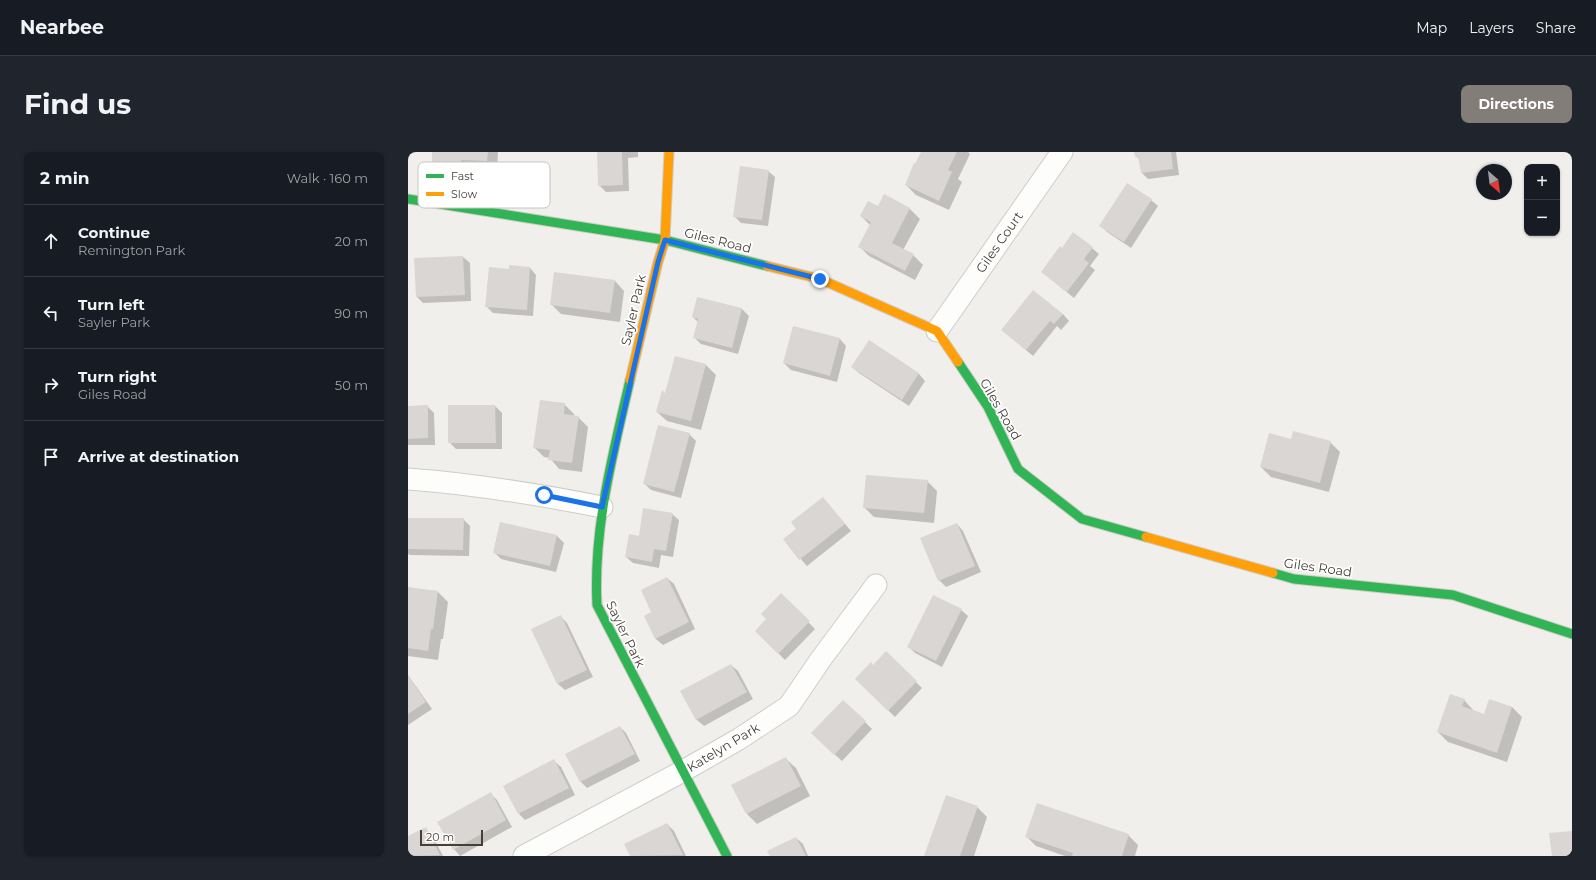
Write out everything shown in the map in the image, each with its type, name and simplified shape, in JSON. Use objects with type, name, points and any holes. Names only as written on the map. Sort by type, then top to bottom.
[{"type":"street","name":"Sayler Park","points":[[669,152],[665,240],[654,276],[602,507],[594,579],[596,605],[727,856]]},
{"type":"street","name":"Giles Court","points":[[937,331],[1062,152]]},
{"type":"street","name":"Giles Road","points":[[408,199],[418,201]]},
{"type":"street","name":"Giles Road","points":[[464,208],[665,240],[820,279],[937,331],[988,407],[1018,469],[1082,519],[1294,579],[1453,595],[1572,634]]},
{"type":"street","points":[[408,479],[474,485],[544,495],[602,507]]},
{"type":"street","name":"Katelyn Park","points":[[524,856],[683,771],[740,738],[789,706],[821,659],[876,585]]},
{"type":"building","points":[[432,152],[488,152],[487,161],[461,160],[461,162],[432,162]]},
{"type":"building","points":[[597,152],[622,152],[623,185],[598,186]]},
{"type":"building","points":[[921,152],[957,152],[948,170],[952,172],[939,201],[905,185],[914,163],[915,164]]},
{"type":"building","points":[[1134,152],[1171,152],[1173,169],[1141,173],[1138,156],[1135,157]]},
{"type":"building","points":[[740,166],[769,170],[762,220],[733,217]]},
{"type":"building","points":[[1127,183],[1152,199],[1124,242],[1099,226]]},
{"type":"building","points":[[884,194],[910,208],[892,243],[914,254],[905,271],[858,247],[871,222],[860,216],[868,201],[878,206]]},
{"type":"building","points":[[1073,232],[1093,247],[1084,259],[1089,263],[1067,292],[1041,272],[1060,246],[1062,248]]},
{"type":"building","points":[[463,256],[465,295],[416,297],[414,258]]},
{"type":"building","points":[[509,265],[530,267],[527,310],[485,307],[489,267],[509,269]]},
{"type":"building","points":[[554,272],[615,280],[610,313],[550,305]]},
{"type":"building","points":[[1033,290],[1063,314],[1054,324],[1050,321],[1026,350],[1001,330]]},
{"type":"building","points":[[697,297],[742,308],[732,348],[693,338],[698,319],[692,317]]},
{"type":"building","points":[[793,326],[840,338],[830,376],[783,363]]},
{"type":"building","points":[[869,340],[919,373],[902,400],[851,367]]},
{"type":"building","points":[[675,356],[706,364],[691,421],[656,412],[662,390],[665,393]]},
{"type":"building","points":[[540,400],[565,403],[564,414],[579,416],[572,463],[548,460],[550,450],[533,448]]},
{"type":"building","points":[[428,405],[428,438],[408,439],[408,406]]},
{"type":"building","points":[[448,405],[495,405],[496,443],[448,443]]},
{"type":"building","points":[[658,425],[690,433],[674,492],[643,484]]},
{"type":"building","points":[[1293,431],[1331,441],[1320,483],[1260,467],[1269,433],[1291,439]]},
{"type":"building","points":[[866,475],[928,480],[924,513],[863,508]]},
{"type":"building","points":[[823,497],[845,524],[799,560],[783,539],[796,529],[791,522]]},
{"type":"building","points":[[643,508],[673,513],[666,551],[654,549],[652,562],[625,557],[629,534],[639,536]]},
{"type":"building","points":[[408,518],[464,518],[463,550],[408,549]]},
{"type":"building","points":[[500,522],[557,535],[550,566],[493,553]]},
{"type":"building","points":[[957,523],[975,566],[938,581],[920,538]]},
{"type":"building","points":[[667,577],[689,622],[655,639],[644,616],[651,612],[641,590]]},
{"type":"building","points":[[408,587],[438,591],[433,629],[431,629],[428,651],[408,648]]},
{"type":"building","points":[[781,593],[810,621],[778,654],[755,631],[766,619],[761,614]]},
{"type":"building","points":[[933,595],[962,609],[936,661],[907,647]]},
{"type":"building","points":[[561,615],[587,670],[557,684],[531,629]]},
{"type":"building","points":[[886,651],[917,681],[888,711],[855,679],[871,662],[873,665]]},
{"type":"building","points":[[731,664],[747,692],[696,720],[680,691]]},
{"type":"building","points":[[408,675],[426,702],[408,714]]},
{"type":"building","points":[[1450,694],[1465,699],[1462,706],[1484,714],[1489,699],[1512,707],[1497,753],[1437,732]]},
{"type":"building","points":[[843,700],[866,721],[834,755],[811,733]]},
{"type":"building","points":[[620,726],[635,754],[580,782],[565,754]]},
{"type":"building","points":[[786,757],[801,786],[746,814],[731,785]]},
{"type":"building","points":[[554,759],[569,788],[518,814],[503,786]]},
{"type":"building","points":[[491,792],[506,820],[453,850],[437,822]]},
{"type":"building","points":[[946,795],[978,806],[960,856],[924,856]]},
{"type":"building","points":[[1037,803],[1129,834],[1122,856],[1072,856],[1073,853],[1025,837]]},
{"type":"building","points":[[667,823],[683,855],[630,856],[624,844]]},
{"type":"building","points":[[426,827],[440,855],[408,856],[408,836]]},
{"type":"building","points":[[1572,831],[1572,856],[1552,856],[1549,833]]},
{"type":"building","points":[[796,837],[806,856],[770,856],[767,851]]},
{"type":"traffic: fast","points":[[408,199],[418,201]]},
{"type":"traffic: fast","points":[[464,208],[665,240],[767,266]]},
{"type":"traffic: fast","points":[[958,362],[988,407],[1018,469],[1082,519],[1146,537]]},
{"type":"traffic: fast","points":[[630,380],[611,463],[601,519],[598,548],[597,605],[727,856]]},
{"type":"traffic: fast","points":[[1273,573],[1294,579],[1453,595],[1572,634]]},
{"type":"traffic: slow","points":[[630,380],[658,262],[665,240],[669,152]]},
{"type":"traffic: slow","points":[[767,266],[820,279],[937,331],[958,362]]},
{"type":"traffic: slow","points":[[1146,537],[1273,573]]},
{"type":"route","points":[[544,495],[602,507],[649,296],[665,240],[820,279]]}]
